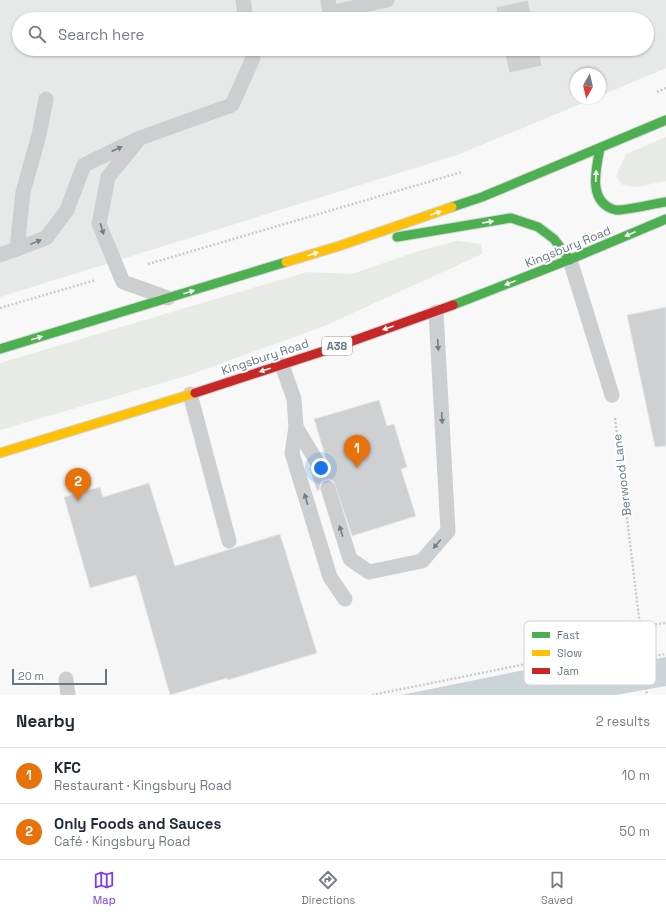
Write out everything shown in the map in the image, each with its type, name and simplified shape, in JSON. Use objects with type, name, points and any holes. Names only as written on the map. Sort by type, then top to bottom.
[{"type":"highway","points":[[0,349],[339,246],[482,197],[666,120]]},
{"type":"highway","points":[[600,148],[595,172],[596,192],[604,204],[617,210],[666,202]]},
{"type":"highway","points":[[339,246],[511,218],[538,227],[554,239],[570,260]]},
{"type":"highway","name":"Kingsbury Road","points":[[0,453],[282,365],[436,312],[570,260],[666,219]]},
{"type":"lane","points":[[242,0],[245,12]]},
{"type":"lane","points":[[328,0],[330,12],[387,0]]},
{"type":"lane","points":[[0,255],[46,238],[67,210],[84,165],[140,138],[232,105],[253,56]]},
{"type":"lane","points":[[18,249],[24,192],[39,135],[46,99]]},
{"type":"lane","points":[[140,138],[108,177],[100,224],[123,282],[168,298]]},
{"type":"lane","points":[[570,260],[612,395]]},
{"type":"lane","points":[[328,488],[350,558],[369,572],[422,561],[448,531],[436,312]]},
{"type":"lane","points":[[282,365],[294,399],[296,426],[292,453],[330,577],[345,600]]},
{"type":"lane","points":[[190,394],[229,540]]},
{"type":"lane","points":[[296,426],[317,462]]},
{"type":"lane","points":[[66,680],[68,695]]},
{"type":"path","points":[[651,94],[666,88]]},
{"type":"path","points":[[0,308],[467,171]]},
{"type":"path","name":"Berwood Lane","points":[[612,395],[639,621]]},
{"type":"path","points":[[656,624],[666,623]]},
{"type":"path","points":[[656,656],[666,654]]},
{"type":"path","points":[[372,695],[524,664]]},
{"type":"path","name":"Berwood Lane","points":[[645,685],[647,695]]},
{"type":"shaded area","points":[[0,0],[666,0],[666,68],[606,93],[606,68],[570,68],[570,104],[580,104],[457,155],[0,297]]},
{"type":"shaded area","points":[[666,137],[666,181],[637,187],[623,185],[616,176],[626,154]]},
{"type":"shaded area","points":[[457,241],[481,244],[482,254],[322,327],[186,376],[0,430],[0,363],[307,272],[352,274],[419,251]]},
{"type":"shaded area","points":[[666,657],[666,686],[616,695],[401,695],[524,670],[524,685],[656,685],[656,659]]},
{"type":"building","points":[[528,0],[531,12],[497,12],[496,7]]},
{"type":"building","points":[[505,56],[540,56],[542,66],[509,73]]},
{"type":"building","points":[[666,307],[666,446],[655,447],[627,315]]},
{"type":"building","points":[[379,400],[387,426],[394,424],[407,467],[401,469],[416,516],[352,536],[334,482],[330,479],[321,482],[319,490],[317,491],[309,467],[318,471],[321,470],[327,462],[314,419]]},
{"type":"building","points":[[149,483],[175,566],[280,534],[317,653],[228,680],[227,678],[170,695],[136,575],[90,588],[64,497],[100,487],[103,497]]},
{"type":"traffic: fast","points":[[452,207],[482,197],[666,120]]},
{"type":"traffic: fast","points":[[600,148],[596,175],[597,193],[607,206],[620,210],[666,202]]},
{"type":"traffic: fast","points":[[397,237],[511,218],[538,227],[554,239],[570,260]]},
{"type":"traffic: fast","points":[[453,305],[571,259],[666,219]]},
{"type":"traffic: fast","points":[[0,349],[286,262]]},
{"type":"traffic: slow","points":[[286,262],[339,246],[452,207]]},
{"type":"traffic: slow","points":[[0,453],[195,393]]},
{"type":"traffic: jam","points":[[195,393],[330,349],[453,305]]},
{"type":"place","name":"KFC","points":[[357,468]]},
{"type":"place","name":"Only Foods and Sauces","points":[[78,501]]}]
